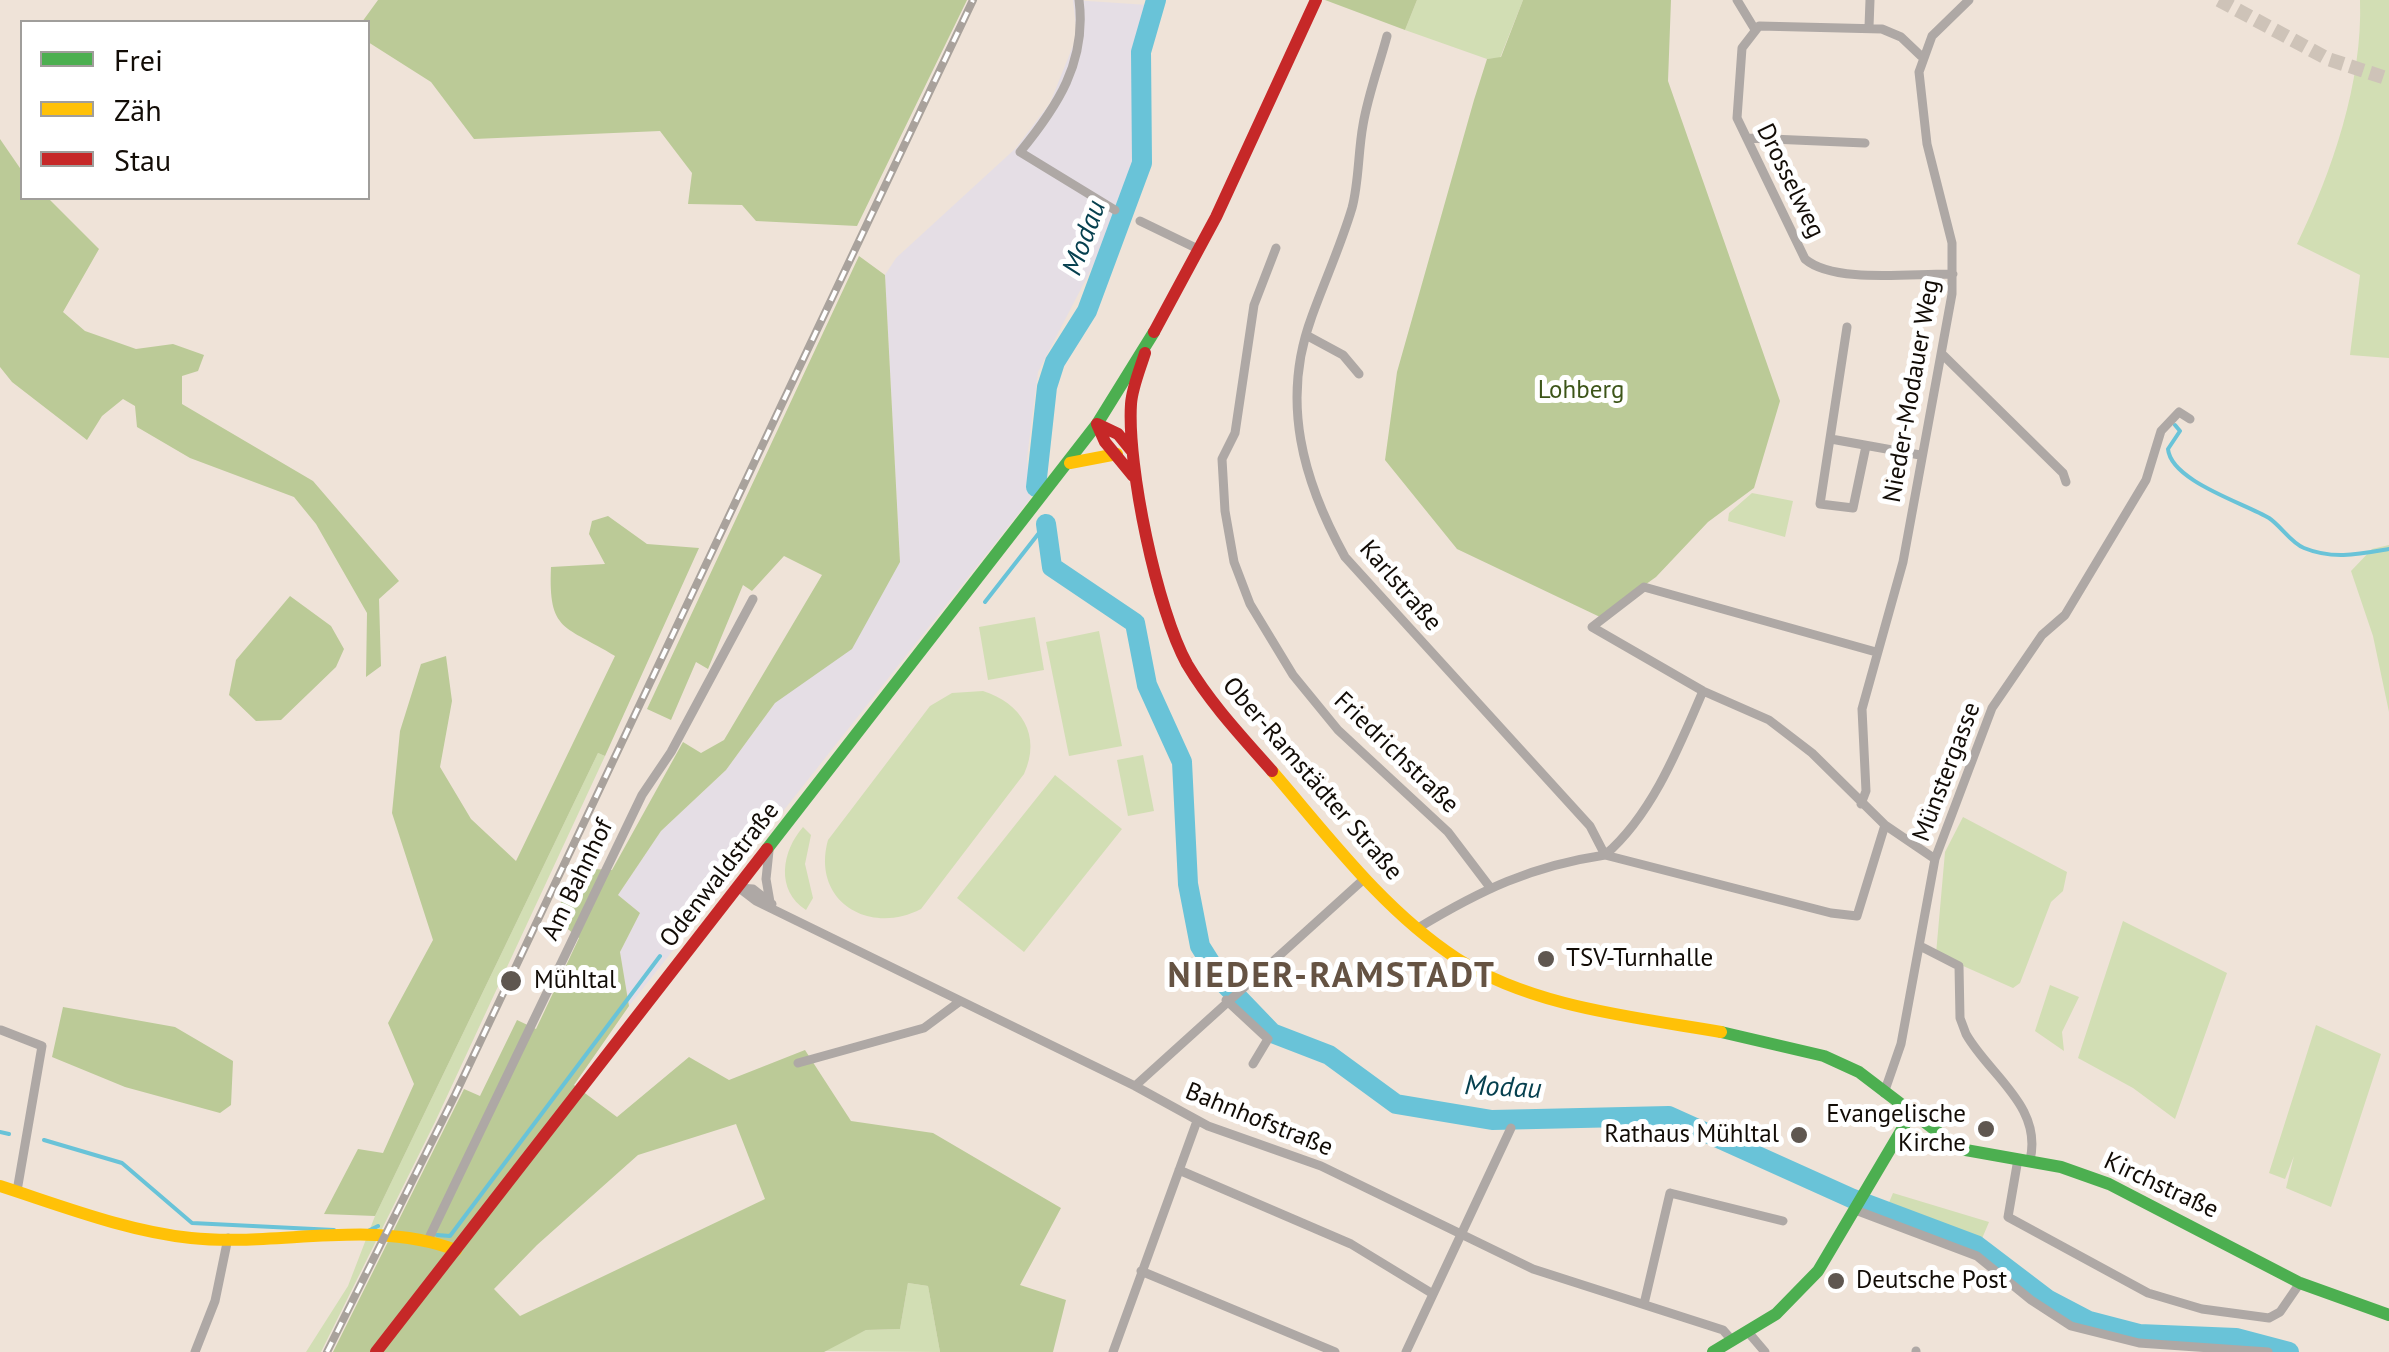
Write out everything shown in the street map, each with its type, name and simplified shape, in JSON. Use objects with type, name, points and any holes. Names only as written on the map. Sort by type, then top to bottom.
[{"type":"main road","points":[[1097,424],[1148,346],[1316,0]]},
{"type":"main road","points":[[1070,464],[1124,453],[1132,402],[1148,346]]},
{"type":"main road","name":"Ober-Ramstädter Straße","points":[[1097,424],[1118,434],[1138,483],[1165,610],[1191,670],[1215,705],[1364,879],[1418,928],[1456,958],[1526,990],[1824,1056],[1859,1072],[1911,1114]]},
{"type":"main road","name":"Odenwaldstraße","points":[[376,1352],[1070,464],[1097,424]]},
{"type":"main road","points":[[1713,1352],[1799,1294],[1832,1254],[1911,1114]]},
{"type":"main road","name":"Kirchstraße","points":[[1911,1114],[1975,1155],[2024,1160],[2109,1184],[2300,1283],[2389,1315]]},
{"type":"main road","points":[[0,1186],[138,1228],[228,1238],[428,1240],[456,1250]]},
{"type":"street","points":[[1079,0],[1077,61],[1053,112],[1020,152],[1114,210]]},
{"type":"street","points":[[1737,0],[1754,28],[1765,24],[1869,27],[1901,36],[1921,56],[1932,36],[1970,0]]},
{"type":"street","points":[[1869,27],[1870,0]]},
{"type":"street","name":"Drosselweg","points":[[1754,28],[1742,48],[1736,107],[1805,258],[1817,269],[1843,274],[1953,274]]},
{"type":"street","name":"Karlstraße","points":[[1387,36],[1363,123],[1352,205],[1306,335],[1297,406],[1305,466],[1316,504],[1345,557],[1590,826],[1604,855]]},
{"type":"street","name":"Nieder-Modauer Weg","points":[[1861,804],[1866,791],[1862,708],[1903,562],[1953,274],[1947,215],[1921,109],[1921,56]]},
{"type":"street","points":[[1748,138],[1865,143]]},
{"type":"street","points":[[1140,221],[1198,249]]},
{"type":"street","name":"Friedrichstraße","points":[[1276,248],[1254,305],[1235,433],[1222,459],[1224,512],[1234,562],[1250,604],[1293,674],[1338,730],[1448,832],[1488,886]]},
{"type":"street","points":[[1847,326],[1820,504],[1853,508],[1866,446]]},
{"type":"street","points":[[1306,335],[1343,355],[1359,374]]},
{"type":"street","points":[[1942,354],[2063,473],[2066,482]]},
{"type":"street","name":"Münstergasse","points":[[1884,1093],[1901,1044],[1935,858],[1992,708],[2042,634],[2064,614],[2146,480],[2164,427],[2179,412],[2190,419]]},
{"type":"street","points":[[1832,439],[1920,456]]},
{"type":"street","points":[[1876,652],[1644,587],[1592,627],[1703,691],[1769,720],[1812,753],[1885,825],[1935,858]]},
{"type":"street","name":"Am Bahnhof","points":[[428,1240],[642,794],[671,752],[753,599]]},
{"type":"street","points":[[1604,855],[1620,842],[1649,801],[1703,691]]},
{"type":"street","points":[[1418,928],[1488,886],[1562,862],[1604,855],[1831,913],[1857,916],[1885,825]]},
{"type":"street","points":[[769,851],[766,878],[770,902]]},
{"type":"street","points":[[1135,1086],[1364,879]]},
{"type":"street","name":"Bahnhofstraße","points":[[739,888],[753,889],[782,913]]},
{"type":"street","name":"Bahnhofstraße","points":[[739,888],[959,1002],[1135,1086],[1196,1121],[1322,1166],[1533,1268],[1723,1330],[1730,1338]]},
{"type":"street","points":[[1920,946],[1959,966],[1960,1018],[1966,1034],[2028,1117],[2033,1139],[2008,1217],[2148,1293],[2213,1312],[2269,1318],[2280,1312],[2300,1283]]},
{"type":"street","points":[[1226,1000],[1268,1039],[1253,1064]]},
{"type":"street","points":[[798,1063],[924,1028],[959,1002]]},
{"type":"street","points":[[0,1030],[42,1046],[17,1191]]},
{"type":"street","points":[[1113,1352],[1196,1121]]},
{"type":"street","points":[[1406,1352],[1511,1128]]},
{"type":"street","points":[[1179,1170],[1351,1244],[1433,1294]]},
{"type":"street","points":[[1644,1304],[1670,1193],[1783,1221]]},
{"type":"street","points":[[1858,1211],[1977,1256],[2031,1300],[2071,1326],[2139,1343],[2268,1352]]},
{"type":"street","points":[[195,1352],[214,1302],[228,1238]]},
{"type":"street","points":[[1142,1271],[1335,1352]]},
{"type":"street","points":[[1748,1332],[1765,1352]]},
{"type":"shaded area","points":[[1073,0],[1148,5],[1137,49],[1140,141],[1115,223],[1038,372],[1027,458],[1030,499],[629,1006],[620,952],[640,913],[618,895],[661,831],[726,770],[775,703],[801,681],[900,562],[885,275],[896,258],[1016,148],[1050,103],[1077,36]]},
{"type":"green space","points":[[378,0],[967,0],[857,226],[756,221],[742,205],[688,204],[692,173],[660,131],[474,139],[431,82],[370,43],[370,20],[363,20]]},
{"type":"green space","points":[[1325,0],[1417,0],[1405,30]]},
{"type":"green space","points":[[1417,0],[1523,0],[1500,58],[1487,59],[1405,30]]},
{"type":"green space","name":"Lohberg","points":[[1523,0],[1671,0],[1668,81],[1780,401],[1754,488],[1708,522],[1656,577],[1600,617],[1457,549],[1385,460],[1397,372],[1474,100],[1487,59],[1501,57]]},
{"type":"green space","points":[[2360,0],[2389,0],[2389,358],[2350,355],[2360,275],[2297,244],[2343,126],[2356,63]]},
{"type":"green space","points":[[0,139],[20,168],[20,200],[50,200],[99,249],[63,312],[85,331],[136,349],[173,344],[204,355],[198,371],[182,376],[182,404],[313,481],[399,581],[379,599],[381,666],[366,677],[367,613],[316,524],[294,497],[190,458],[137,427],[135,406],[123,399],[102,416],[87,440],[12,382],[0,367]]},
{"type":"green space","points":[[859,256],[885,275],[900,562],[852,649],[775,703],[726,770],[661,831],[618,895],[640,913],[620,952],[629,1006],[574,1085],[617,1117],[689,1057],[729,1080],[805,1050],[851,1121],[933,1133],[1061,1208],[1020,1285],[1066,1300],[1053,1352],[940,1352],[928,1286],[908,1283],[900,1329],[866,1330],[824,1352],[333,1352],[464,1089],[480,1096],[517,1020],[536,1029],[579,938],[554,918],[576,868],[612,870],[683,742],[701,753],[724,740],[822,575],[784,556],[752,591],[743,585],[708,669],[696,662],[671,720],[647,709]],"holes":[[[736,1124],[765,1199],[520,1316],[494,1289],[638,1155]]]},
{"type":"green space","points":[[1752,493],[1793,501],[1785,537],[1728,521],[1729,513]]},
{"type":"green space","points":[[608,516],[647,544],[699,548],[605,756],[598,753],[375,1216],[324,1214],[358,1149],[383,1153],[414,1084],[388,1023],[433,940],[392,813],[400,731],[421,664],[446,656],[452,701],[440,767],[471,819],[516,861],[615,656],[563,625],[551,589],[551,567],[605,564],[589,534],[592,521]]},
{"type":"green space","points":[[2389,545],[2389,712],[2373,636],[2351,571],[2372,549]]},
{"type":"green space","points":[[290,596],[331,626],[344,649],[336,667],[281,720],[256,721],[229,695],[236,660]]},
{"type":"green space","points":[[1035,617],[1044,670],[988,680],[979,627]]},
{"type":"green space","points":[[1099,631],[1122,746],[1069,756],[1046,642]]},
{"type":"green space","points":[[983,691],[1008,704],[1024,722],[1031,746],[1024,774],[921,909],[882,918],[849,907],[836,896],[828,880],[828,840],[930,706],[952,693]]},
{"type":"green space","points":[[598,753],[605,756],[435,1122],[321,1352],[306,1352],[348,1286],[375,1216]]},
{"type":"green space","points":[[1143,755],[1154,811],[1128,816],[1117,760]]},
{"type":"green space","points":[[1055,775],[1122,829],[1024,952],[957,898]]},
{"type":"green space","points":[[1963,817],[2067,872],[2063,891],[2051,902],[2020,983],[2013,988],[1936,954],[1945,852]]},
{"type":"green space","points":[[803,827],[811,835],[805,864],[813,898],[806,910],[790,892],[785,870],[790,847]]},
{"type":"green space","points":[[2123,921],[2227,973],[2175,1119],[2133,1088],[2078,1058]]},
{"type":"green space","points":[[2050,985],[2079,997],[2062,1032],[2064,1051],[2035,1031]]},
{"type":"green space","points":[[63,1007],[175,1027],[233,1061],[231,1105],[220,1113],[125,1087],[52,1057]]},
{"type":"green space","points":[[2316,1025],[2381,1054],[2331,1207],[2286,1188],[2294,1156],[2285,1179],[2269,1173]]},
{"type":"green space","points":[[1893,1193],[1989,1222],[1981,1241],[2054,1298],[2081,1313],[2136,1326],[2246,1335],[2298,1352],[2231,1343],[2161,1341],[2090,1328],[2043,1304],[1982,1252],[1870,1212],[1876,1201],[1888,1205]]},
{"type":"green space","points":[[908,1283],[928,1286],[940,1352],[822,1351],[866,1330],[900,1329]]},
{"type":"waterway","name":"Modau","points":[[1036,487],[1047,387],[1055,362],[1087,311],[1142,163],[1141,52],[1156,0]]},
{"type":"waterway","points":[[2175,425],[2180,431],[2168,449],[2172,461],[2182,471],[2210,490],[2269,518],[2299,546],[2336,555],[2389,549]]},
{"type":"waterway","points":[[985,602],[1046,524]]},
{"type":"waterway","name":"Modau","points":[[1046,524],[1052,567],[1135,623],[1147,685],[1182,762],[1188,884],[1200,946],[1222,981],[1272,1033],[1329,1055],[1396,1104],[1492,1120],[1669,1116],[1851,1198],[1976,1245],[2047,1299],[2089,1321],[2139,1334],[2236,1338],[2289,1352]]},
{"type":"waterway","points":[[733,857],[747,840],[753,839]]},
{"type":"waterway","points":[[437,1235],[450,1236],[660,956]]},
{"type":"waterway","points":[[0,1132],[9,1134]]},
{"type":"waterway","points":[[44,1140],[122,1163],[192,1223],[334,1230]]},
{"type":"waterway","points":[[368,1231],[378,1226]]},
{"type":"tunnel","points":[[2219,0],[2328,59],[2389,79]]},
{"type":"railway","points":[[327,1352],[455,1095],[973,0]]},
{"type":"traffic: fast","points":[[767,849],[1097,424],[1154,332]]},
{"type":"traffic: fast","points":[[1721,1032],[1824,1056],[1859,1072],[1960,1149],[2061,1167],[2109,1184],[2300,1283],[2389,1315]]},
{"type":"traffic: fast","points":[[1713,1352],[1776,1314],[1818,1271],[1911,1114]]},
{"type":"traffic: slow","points":[[1070,463],[1117,454]]},
{"type":"traffic: slow","points":[[1272,771],[1404,918],[1485,975],[1584,1008],[1721,1032]]},
{"type":"traffic: slow","points":[[0,1186],[118,1224],[167,1235],[224,1240],[391,1236],[456,1250]]},
{"type":"traffic: jam","points":[[1154,332],[1216,217],[1316,0]]},
{"type":"traffic: jam","points":[[1145,353],[1132,398],[1131,431],[1146,537],[1165,609],[1196,678],[1272,771]]},
{"type":"traffic: jam","points":[[1097,424],[1105,442],[1133,476]]},
{"type":"traffic: jam","points":[[1097,424],[1118,434],[1131,450]]},
{"type":"traffic: jam","points":[[376,1352],[767,849]]},
{"type":"place","name":"TSV-Turnhalle","points":[[1546,959]]},
{"type":"place","name":"Mühltal","points":[[511,981]]},
{"type":"place","name":"Evangelische Kirche","points":[[1986,1129]]},
{"type":"place","name":"Rathaus Mühltal","points":[[1799,1135]]},
{"type":"place","name":"Deutsche Post","points":[[1836,1281]]},
{"type":"district","name":"NIEDER-RAMSTADT","points":[[1332,977]]}]
